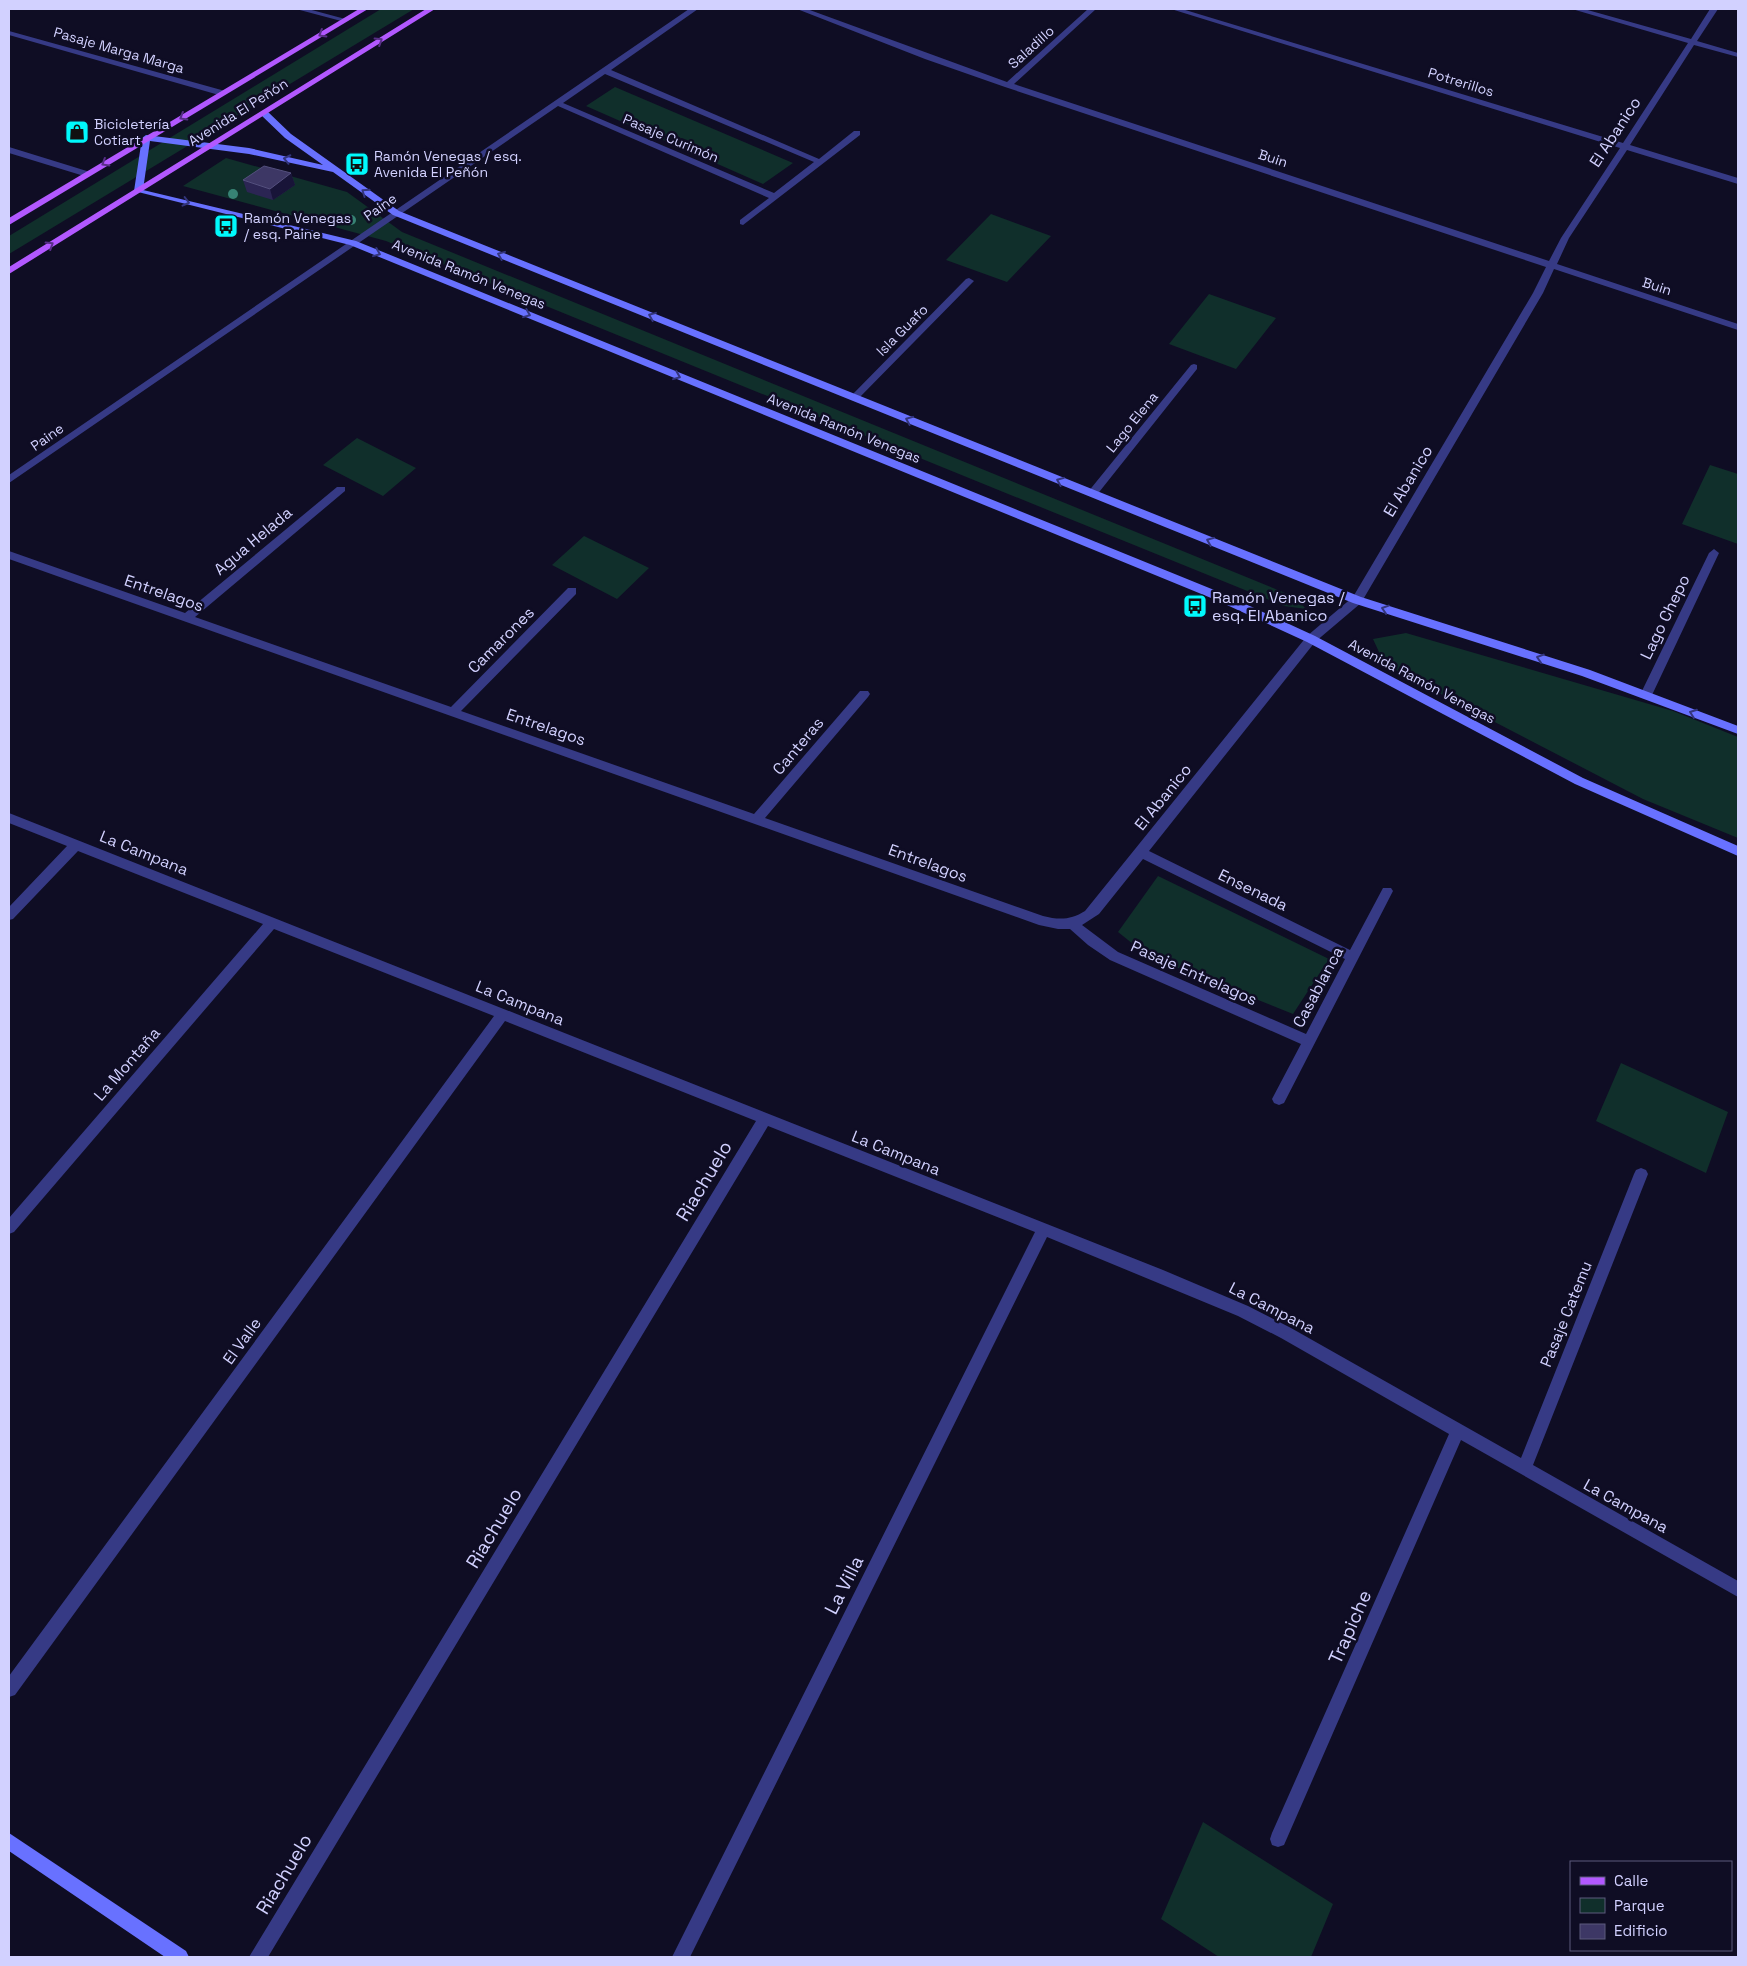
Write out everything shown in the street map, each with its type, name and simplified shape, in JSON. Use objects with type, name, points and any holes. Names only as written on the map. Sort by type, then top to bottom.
[{"type":"main road","name":"Avenida El Peñón","points":[[9,222],[146,138],[364,9]]},
{"type":"main road","name":"Avenida El Peñón","points":[[9,271],[431,9]]},
{"type":"street","points":[[300,9],[345,20]]},
{"type":"street","name":"Paine","points":[[9,480],[694,9]]},
{"type":"street","name":"Buin","points":[[801,9],[1008,85],[1738,328]]},
{"type":"street","name":"Saladillo","points":[[1008,85],[1092,9]]},
{"type":"street","name":"Potrerillos","points":[[1176,9],[1738,181]]},
{"type":"street","points":[[1576,9],[1738,55]]},
{"type":"street","name":"El Abanico","points":[[1073,924],[1086,919],[1095,910],[1311,639],[1357,600],[1538,293],[1565,238],[1714,9]]},
{"type":"street","name":"Pasaje Marga Marga","points":[[9,33],[222,93]]},
{"type":"street","points":[[604,70],[820,162]]},
{"type":"street","name":"Pasaje Curimón","points":[[557,103],[775,197]]},
{"type":"street","name":"Avenida Ramón Venegas","points":[[264,113],[288,136],[396,213],[1357,600],[1586,673],[1738,730]]},
{"type":"street","points":[[744,222],[857,133]]},
{"type":"street","points":[[138,191],[146,138]]},
{"type":"street","name":"Avenida Ramón Venegas","points":[[146,138],[269,155],[335,170]]},
{"type":"street","points":[[9,150],[87,174]]},
{"type":"street","name":"Avenida Ramón Venegas","points":[[138,191],[353,243],[1211,593],[1311,639],[1580,781],[1738,851]]},
{"type":"street","name":"Isla Guafo","points":[[854,398],[969,281]]},
{"type":"street","name":"Lago Elena","points":[[1092,494],[1194,366]]},
{"type":"street","name":"Agua Helada","points":[[187,618],[341,489]]},
{"type":"street","name":"Lago Chepo","points":[[1646,696],[1714,553]]},
{"type":"street","name":"Entrelagos","points":[[9,555],[1043,921],[1058,925],[1073,924]]},
{"type":"street","name":"Camarones","points":[[453,712],[572,591]]},
{"type":"street","name":"Canteras","points":[[757,819],[864,694]]},
{"type":"street","name":"La Campana","points":[[9,818],[1242,1311],[1286,1333],[1738,1589]]},
{"type":"street","points":[[9,915],[76,845]]},
{"type":"street","name":"Ensenada","points":[[1140,852],[1353,957]]},
{"type":"street","name":"Casablanca","points":[[1279,1099],[1386,891]]},
{"type":"street","name":"La Montaña","points":[[9,1228],[272,923]]},
{"type":"street","name":"Pasaje Entrelagos","points":[[1073,924],[1092,941],[1114,956],[1309,1041]]},
{"type":"street","name":"El Valle","points":[[9,1689],[503,1014]]},
{"type":"street","name":"Riachuelo","points":[[258,1957],[765,1119]]},
{"type":"street","name":"Pasaje Catemu","points":[[1524,1468],[1642,1174]]},
{"type":"street","name":"La Villa","points":[[680,1957],[1043,1230]]},
{"type":"street","name":"Trapiche","points":[[1278,1839],[1458,1431]]},
{"type":"street","points":[[9,1841],[171,1955]]},
{"type":"green space","points":[[381,9],[414,9],[9,254],[9,236]]},
{"type":"green space","points":[[615,87],[793,163],[763,184],[586,106]]},
{"type":"green space","points":[[226,158],[347,192],[402,232],[1295,597],[1306,609],[1284,606],[386,241],[183,186]]},
{"type":"green space","points":[[991,214],[1051,236],[1007,282],[946,260]]},
{"type":"green space","points":[[1209,294],[1276,318],[1236,369],[1169,344]]},
{"type":"green space","points":[[357,438],[416,468],[383,496],[323,465]]},
{"type":"green space","points":[[1710,465],[1738,474],[1738,544],[1682,524]]},
{"type":"green space","points":[[584,536],[649,568],[617,599],[552,565]]},
{"type":"green space","points":[[1406,633],[1673,711],[1738,737],[1738,838],[1643,799],[1385,665],[1373,639]]},
{"type":"green space","points":[[1158,876],[1329,959],[1293,1014],[1148,956],[1118,932]]},
{"type":"green space","points":[[1621,1063],[1728,1112],[1706,1173],[1596,1121]]},
{"type":"green space","points":[[1203,1822],[1333,1904],[1311,1957],[1219,1957],[1161,1919]]},
{"type":"building","points":[[264,166],[291,173],[270,189],[243,180]]},
{"type":"place","name":"Bicicletería Cotiart","points":[[77,132]]},
{"type":"place","name":"Ramón Venegas / esq. Avenida El Peñón","points":[[357,164]]},
{"type":"place","name":"Ramón Venegas / esq. Paine","points":[[226,226]]},
{"type":"place","name":"Ramón Venegas / esq. El Abanico","points":[[1195,606]]}]
